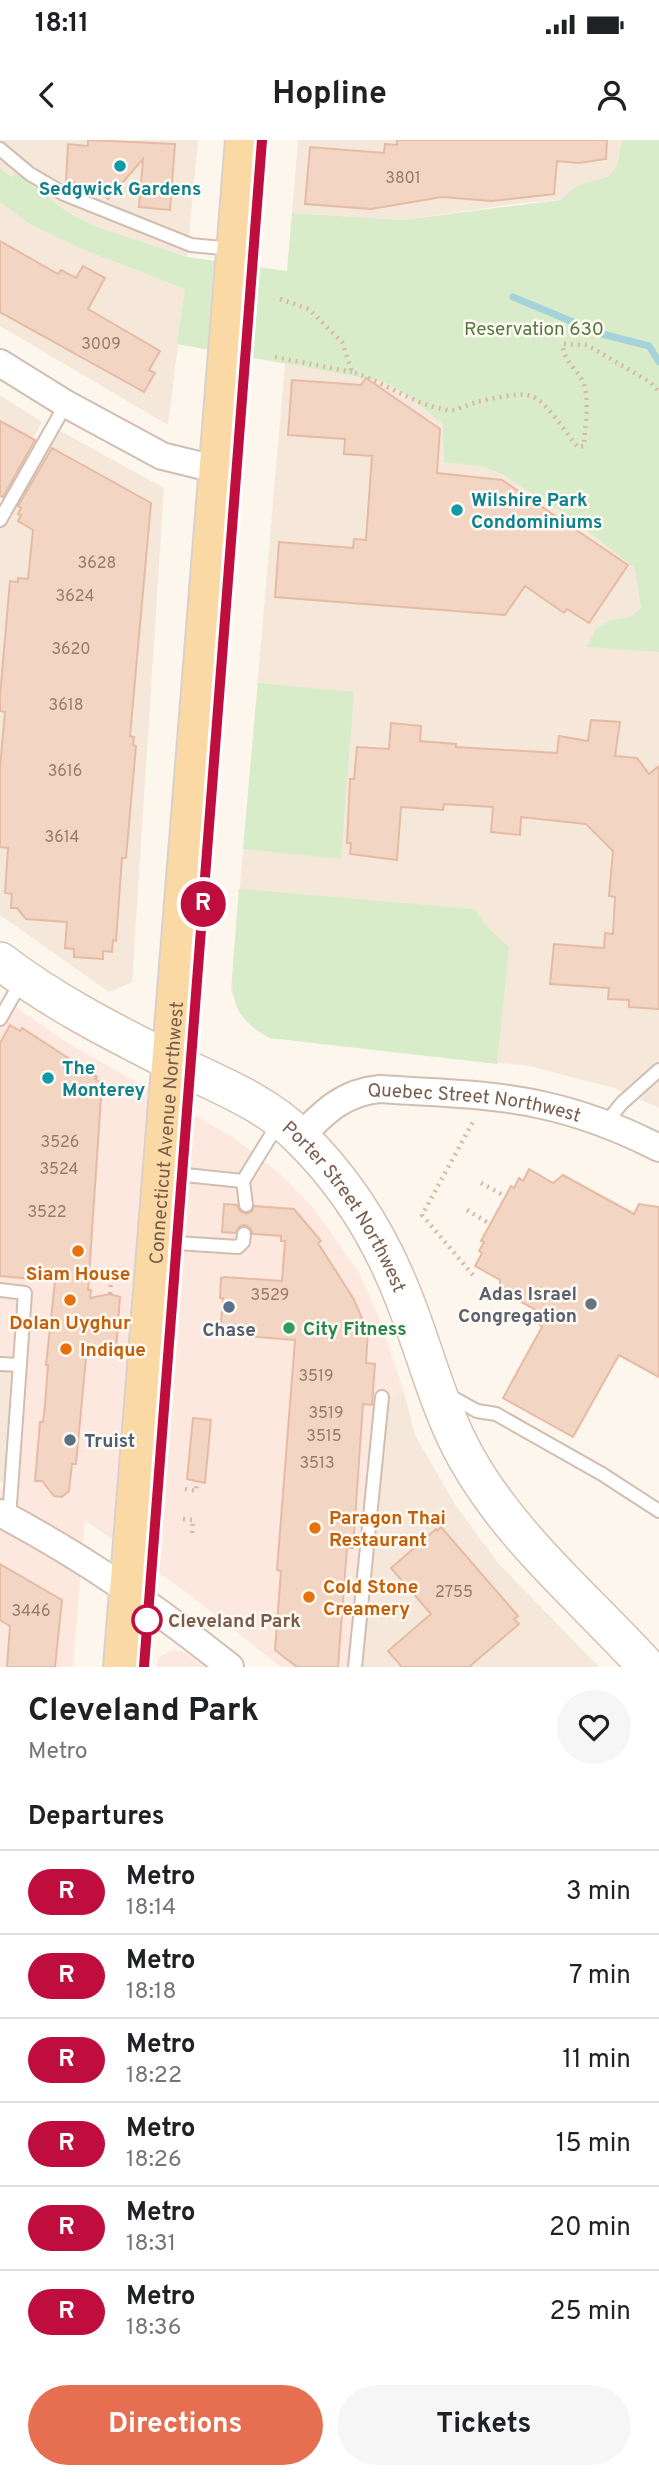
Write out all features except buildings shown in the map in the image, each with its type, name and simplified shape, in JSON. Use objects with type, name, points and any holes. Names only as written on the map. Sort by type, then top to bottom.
[{"type":"main road","name":"Connecticut Avenue Northwest","points":[[123,1667],[245,140]]},
{"type":"main road","name":"Porter Street Northwest","points":[[11,970],[84,1018],[247,1097],[290,1129],[352,1200],[374,1235],[407,1305],[435,1388],[463,1451],[503,1514],[551,1570],[646,1667]]},
{"type":"street","points":[[0,363],[66,404],[162,456],[219,470]]},
{"type":"street","name":"Quebec Street Northwest","points":[[290,1129],[340,1101],[366,1090],[380,1089],[528,1102],[580,1114],[659,1148]]},
{"type":"street","points":[[5,1515],[89,1563],[129,1590],[230,1667]]},
{"type":"lane","points":[[0,149],[30,174],[64,194],[191,245],[236,250]]},
{"type":"lane","points":[[0,520],[66,404]]},
{"type":"lane","points":[[0,1019],[11,970]]},
{"type":"lane","points":[[605,1124],[622,1103],[659,1070]]},
{"type":"lane","points":[[246,1205],[243,1181],[290,1129]]},
{"type":"lane","points":[[162,1172],[243,1181]]},
{"type":"lane","points":[[157,1242],[238,1247],[243,1242],[244,1234]]},
{"type":"lane","points":[[0,1290],[25,1293],[5,1515]]},
{"type":"lane","points":[[0,1364],[19,1366]]},
{"type":"lane","points":[[435,1388],[477,1411],[496,1414],[602,1474],[659,1511]]},
{"type":"lane","points":[[355,1667],[382,1397]]},
{"type":"path","points":[[280,299],[309,309],[342,342],[352,372]]},
{"type":"path","points":[[275,357],[369,377],[416,401],[450,411],[475,402],[530,395],[544,402],[561,429],[578,447],[584,446],[585,386],[562,352],[563,344],[587,345],[650,382],[659,392]]},
{"type":"path","points":[[473,1275],[422,1214],[474,1120]]},
{"type":"path","points":[[481,1184],[505,1196]]},
{"type":"path","points":[[467,1210],[490,1224]]},
{"type":"path","points":[[110,1294],[111,1280]]},
{"type":"path","points":[[185,1489],[196,1491],[197,1481]]},
{"type":"path","points":[[183,1519],[193,1520],[192,1534]]},
{"type":"shaded area","points":[[0,140],[198,140],[187,257],[97,227],[69,213],[16,174],[12,177],[0,168]]},
{"type":"shaded area","points":[[298,140],[622,140],[611,195],[523,203],[402,220],[292,213]]},
{"type":"shaded area","points":[[0,202],[33,226],[84,250],[185,289],[168,425],[0,326]]},
{"type":"shaded area","points":[[285,364],[386,382],[504,456],[581,518],[659,587],[659,1108],[614,1088],[529,1066],[270,1038],[254,1029],[238,1010],[231,990]]},
{"type":"shaded area","points":[[0,395],[42,422],[0,498]]},
{"type":"shaded area","points":[[55,428],[164,488],[132,982],[109,992],[0,915],[0,527]]},
{"type":"shaded area","points":[[13,1005],[66,1042],[234,1138],[280,1174],[315,1210],[359,1273],[377,1313],[404,1392],[388,1399],[362,1667],[281,1667],[190,1595],[85,1520],[73,1667],[0,1667],[0,1490],[6,1485],[11,1366],[0,1364],[0,1027]]},
{"type":"shaded area","points":[[0,1364],[11,1365],[6,1485],[0,1481]]},
{"type":"shaded area","points":[[404,1392],[415,1435],[456,1506],[499,1564],[599,1667],[362,1667],[388,1398]]},
{"type":"shaded area","points":[[174,1650],[186,1653],[205,1667],[157,1667],[158,1659],[162,1655]]},
{"type":"green space","name":"Reservation 630","points":[[622,140],[659,140],[659,652],[587,647],[596,628],[612,620],[631,617],[641,608],[635,568],[568,516],[502,474],[481,466],[444,462],[443,424],[410,397],[385,382],[177,344],[185,289],[84,250],[33,226],[0,202],[0,168],[12,177],[15,173],[69,213],[97,227],[187,257],[287,271],[292,213],[402,220],[560,200],[578,185],[608,177],[617,166]]},
{"type":"green space","points":[[258,683],[354,692],[341,859],[243,849]]},
{"type":"green space","points":[[239,889],[474,909],[486,926],[509,947],[497,1064],[270,1038],[256,1030],[239,1012],[233,990]]},
{"type":"waterway","points":[[513,297],[602,334],[649,346],[659,362]]},
{"type":"metro line","name":"R","points":[[144,1667],[262,140]]},
{"type":"place","name":"Sedgwick Gardens","points":[[120,166]]},
{"type":"place","name":"Wilshire Park Condominiums","points":[[457,510]]},
{"type":"place","name":"The Monterey","points":[[48,1078]]},
{"type":"place","name":"Siam House","points":[[78,1251]]},
{"type":"place","name":"Dolan Uyghur","points":[[70,1300]]},
{"type":"place","name":"Adas Israel Congregation","points":[[591,1304]]},
{"type":"place","name":"Chase","points":[[229,1307]]},
{"type":"place","name":"City Fitness","points":[[289,1328]]},
{"type":"place","name":"Indique","points":[[66,1349]]},
{"type":"place","name":"Truist","points":[[70,1440]]},
{"type":"place","name":"Paragon Thai Restaurant","points":[[315,1528]]},
{"type":"place","name":"Cold Stone Creamery","points":[[309,1597]]},
{"type":"place","name":"Cleveland Park","points":[[147,1620]]}]
